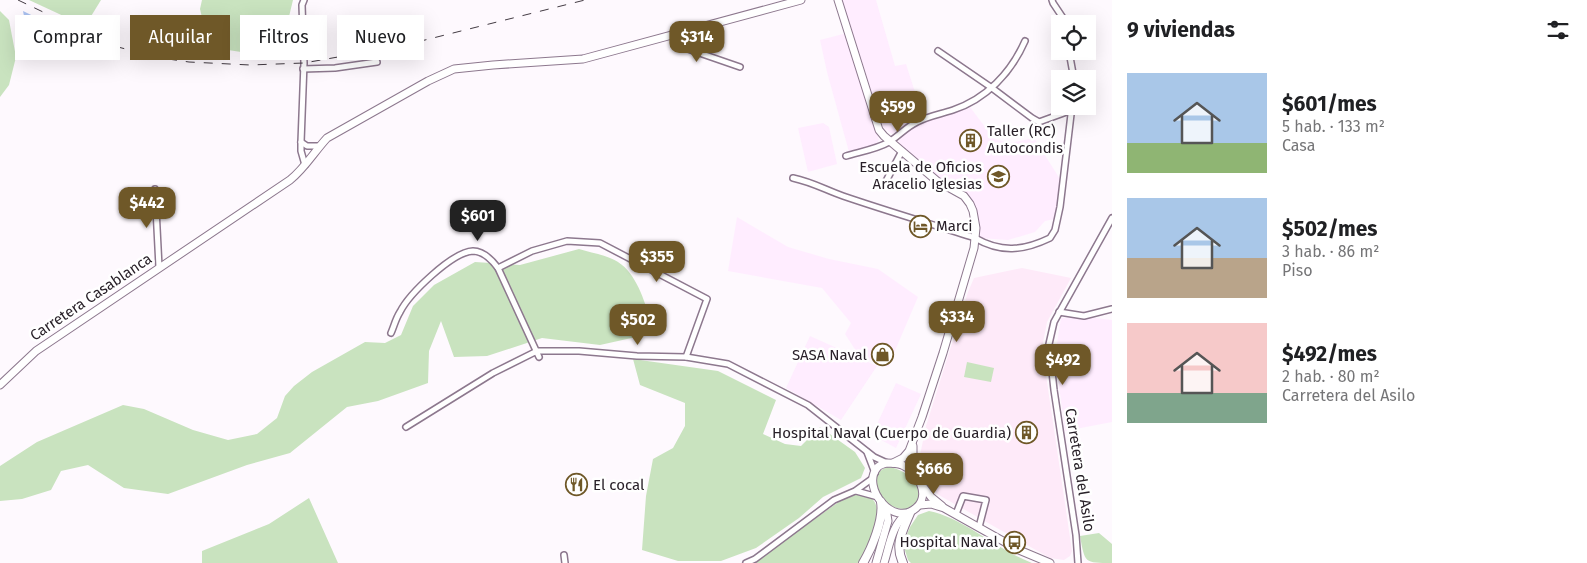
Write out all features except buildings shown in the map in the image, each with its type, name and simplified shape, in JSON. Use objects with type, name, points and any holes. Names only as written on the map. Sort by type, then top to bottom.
[{"type":"highway","points":[[863,563],[876,535],[882,512],[882,502]]},
{"type":"highway","points":[[903,563],[899,548],[900,538],[908,513]]},
{"type":"main road","name":"Carretera Casablanca","points":[[0,385],[36,351],[290,180],[305,166],[327,138],[428,81],[454,69],[583,59],[801,0]]},
{"type":"main road","points":[[838,0],[879,130],[937,180],[967,200],[974,217],[974,248],[914,443],[913,458],[923,494],[920,505]]},
{"type":"main road","points":[[876,563],[888,522],[882,502],[874,487],[874,475],[880,465],[890,463],[906,455],[914,443]]},
{"type":"main road","points":[[890,463],[907,468],[931,497],[944,508]]},
{"type":"main road","points":[[882,502],[895,512],[908,513]]},
{"type":"main road","points":[[884,563],[899,522],[920,505],[931,504],[944,508],[1019,550],[1050,563]]},
{"type":"street","points":[[304,0],[302,5],[301,151],[305,166]]},
{"type":"street","points":[[1053,3],[1062,15]]},
{"type":"street","points":[[678,33],[682,47],[740,67]]},
{"type":"street","points":[[846,156],[890,141],[916,122],[930,116],[969,104],[992,88],[1008,69],[1025,41]]},
{"type":"street","points":[[938,51],[1039,122],[1056,115]]},
{"type":"street","points":[[303,68],[335,68],[377,62]]},
{"type":"street","points":[[793,178],[811,182],[836,194],[975,238],[985,243],[1011,249],[1034,244],[1050,238],[1053,234],[1060,207],[1071,115]]},
{"type":"street","points":[[301,142],[306,146],[319,146]]},
{"type":"street","points":[[885,183],[902,151]]},
{"type":"street","points":[[155,189],[160,267]]},
{"type":"street","name":"Carretera del Asilo","points":[[1078,563],[1076,536],[1050,366],[1050,337],[1059,312],[1112,218]]},
{"type":"street","points":[[498,268],[532,251],[567,241],[600,243],[707,299],[686,357]]},
{"type":"street","points":[[391,333],[400,310],[427,278],[453,258],[473,251],[489,257],[498,268],[538,354]]},
{"type":"street","points":[[1059,312],[1084,316],[1112,309]]},
{"type":"street","points":[[406,427],[493,373],[538,354],[579,351],[637,356],[686,357],[728,364],[808,405],[874,457],[890,463]]},
{"type":"street","points":[[746,563],[755,559],[834,500],[856,491],[874,475],[869,456],[864,448]]},
{"type":"street","points":[[856,491],[864,492],[882,502]]},
{"type":"street","points":[[956,514],[963,496],[986,500],[979,527]]},
{"type":"street","points":[[564,555],[565,563]]},
{"type":"shaded area","points":[[842,0],[876,0],[895,66],[906,64],[922,114],[892,134],[883,127]]},
{"type":"shaded area","points":[[847,33],[879,140],[876,144],[849,152],[820,40]]},
{"type":"shaded area","name":"Escuela de Oficios Aracelio Iglesias","points":[[970,107],[994,139],[1010,143],[1034,138],[1060,179],[1055,219],[1045,221],[1035,232],[1008,240],[979,238],[979,221],[970,197],[933,173],[897,143],[907,131],[927,120]]},
{"type":"shaded area","points":[[823,123],[829,127],[837,164],[808,172],[798,128]]},
{"type":"shaded area","points":[[737,217],[788,247],[829,259],[878,269],[918,297],[888,367],[858,354],[845,334],[851,323],[822,288],[728,271]]},
{"type":"shaded area","points":[[1022,268],[1071,278],[1047,322],[1042,348],[1072,551],[1070,556],[1064,560],[1050,558],[937,494],[923,475],[919,460],[926,426],[974,278]]},
{"type":"shaded area","points":[[1087,317],[1112,320],[1112,422],[1065,431],[1055,356],[1061,318]]},
{"type":"shaded area","points":[[810,336],[877,366],[841,420],[786,388]]},
{"type":"shaded area","points":[[896,383],[921,394],[896,448],[872,435]]},
{"type":"green space","points":[[29,0],[101,0],[92,15],[61,15]]},
{"type":"green space","points":[[202,0],[293,0],[289,15],[240,15],[240,52],[230,50],[230,15],[201,15],[200,9]]},
{"type":"green space","points":[[0,11],[9,20],[15,60],[9,85],[0,97]]},
{"type":"green space","points":[[579,249],[618,262],[635,280],[648,312],[636,337],[600,345],[542,338],[487,356],[454,357],[441,321],[429,351],[428,383],[378,401],[347,407],[290,453],[247,465],[168,494],[124,488],[88,465],[61,471],[51,490],[22,499],[0,501],[0,466],[37,442],[123,405],[144,409],[193,430],[228,440],[257,434],[277,418],[285,396],[312,372],[365,342],[385,343],[401,335],[413,306],[434,285],[475,262],[520,265]]},
{"type":"green space","points":[[633,359],[718,371],[776,400],[763,434],[785,444],[801,446],[820,427],[855,452],[865,468],[861,478],[823,497],[799,518],[756,548],[721,561],[678,561],[642,550],[646,496],[653,459],[673,448],[685,426],[685,403],[640,385]]},
{"type":"green space","points":[[967,362],[994,368],[991,382],[964,377]]},
{"type":"green space","points":[[888,467],[906,473],[919,488],[918,501],[909,509],[901,509],[890,505],[878,491],[876,479],[878,474]]},
{"type":"green space","points":[[855,495],[870,497],[875,503],[877,510],[874,529],[860,563],[753,563],[840,501]]},
{"type":"green space","points":[[309,498],[338,563],[202,563],[202,551],[269,524]]},
{"type":"green space","points":[[929,511],[955,520],[1032,563],[911,563],[908,560],[903,544],[910,527],[918,515]]},
{"type":"green space","points":[[1099,533],[1112,544],[1112,563],[1091,562],[1087,560],[1083,552],[1080,536]]},
{"type":"railway","points":[[18,0],[114,46],[161,58],[189,62],[250,65],[304,63],[355,54],[425,40],[585,0]]},
{"type":"place","name":"Taller (RC) Autocondis","points":[[971,140]]},
{"type":"place","name":"Escuela de Oficios Aracelio Iglesias","points":[[998,176]]},
{"type":"place","name":"Marci","points":[[920,226]]},
{"type":"place","name":"SASA Naval","points":[[883,355]]},
{"type":"place","name":"Hospital Naval (Cuerpo de Guardia)","points":[[1027,433]]},
{"type":"place","name":"El cocal","points":[[577,485]]},
{"type":"place","name":"Hospital Naval","points":[[1014,542]]}]
